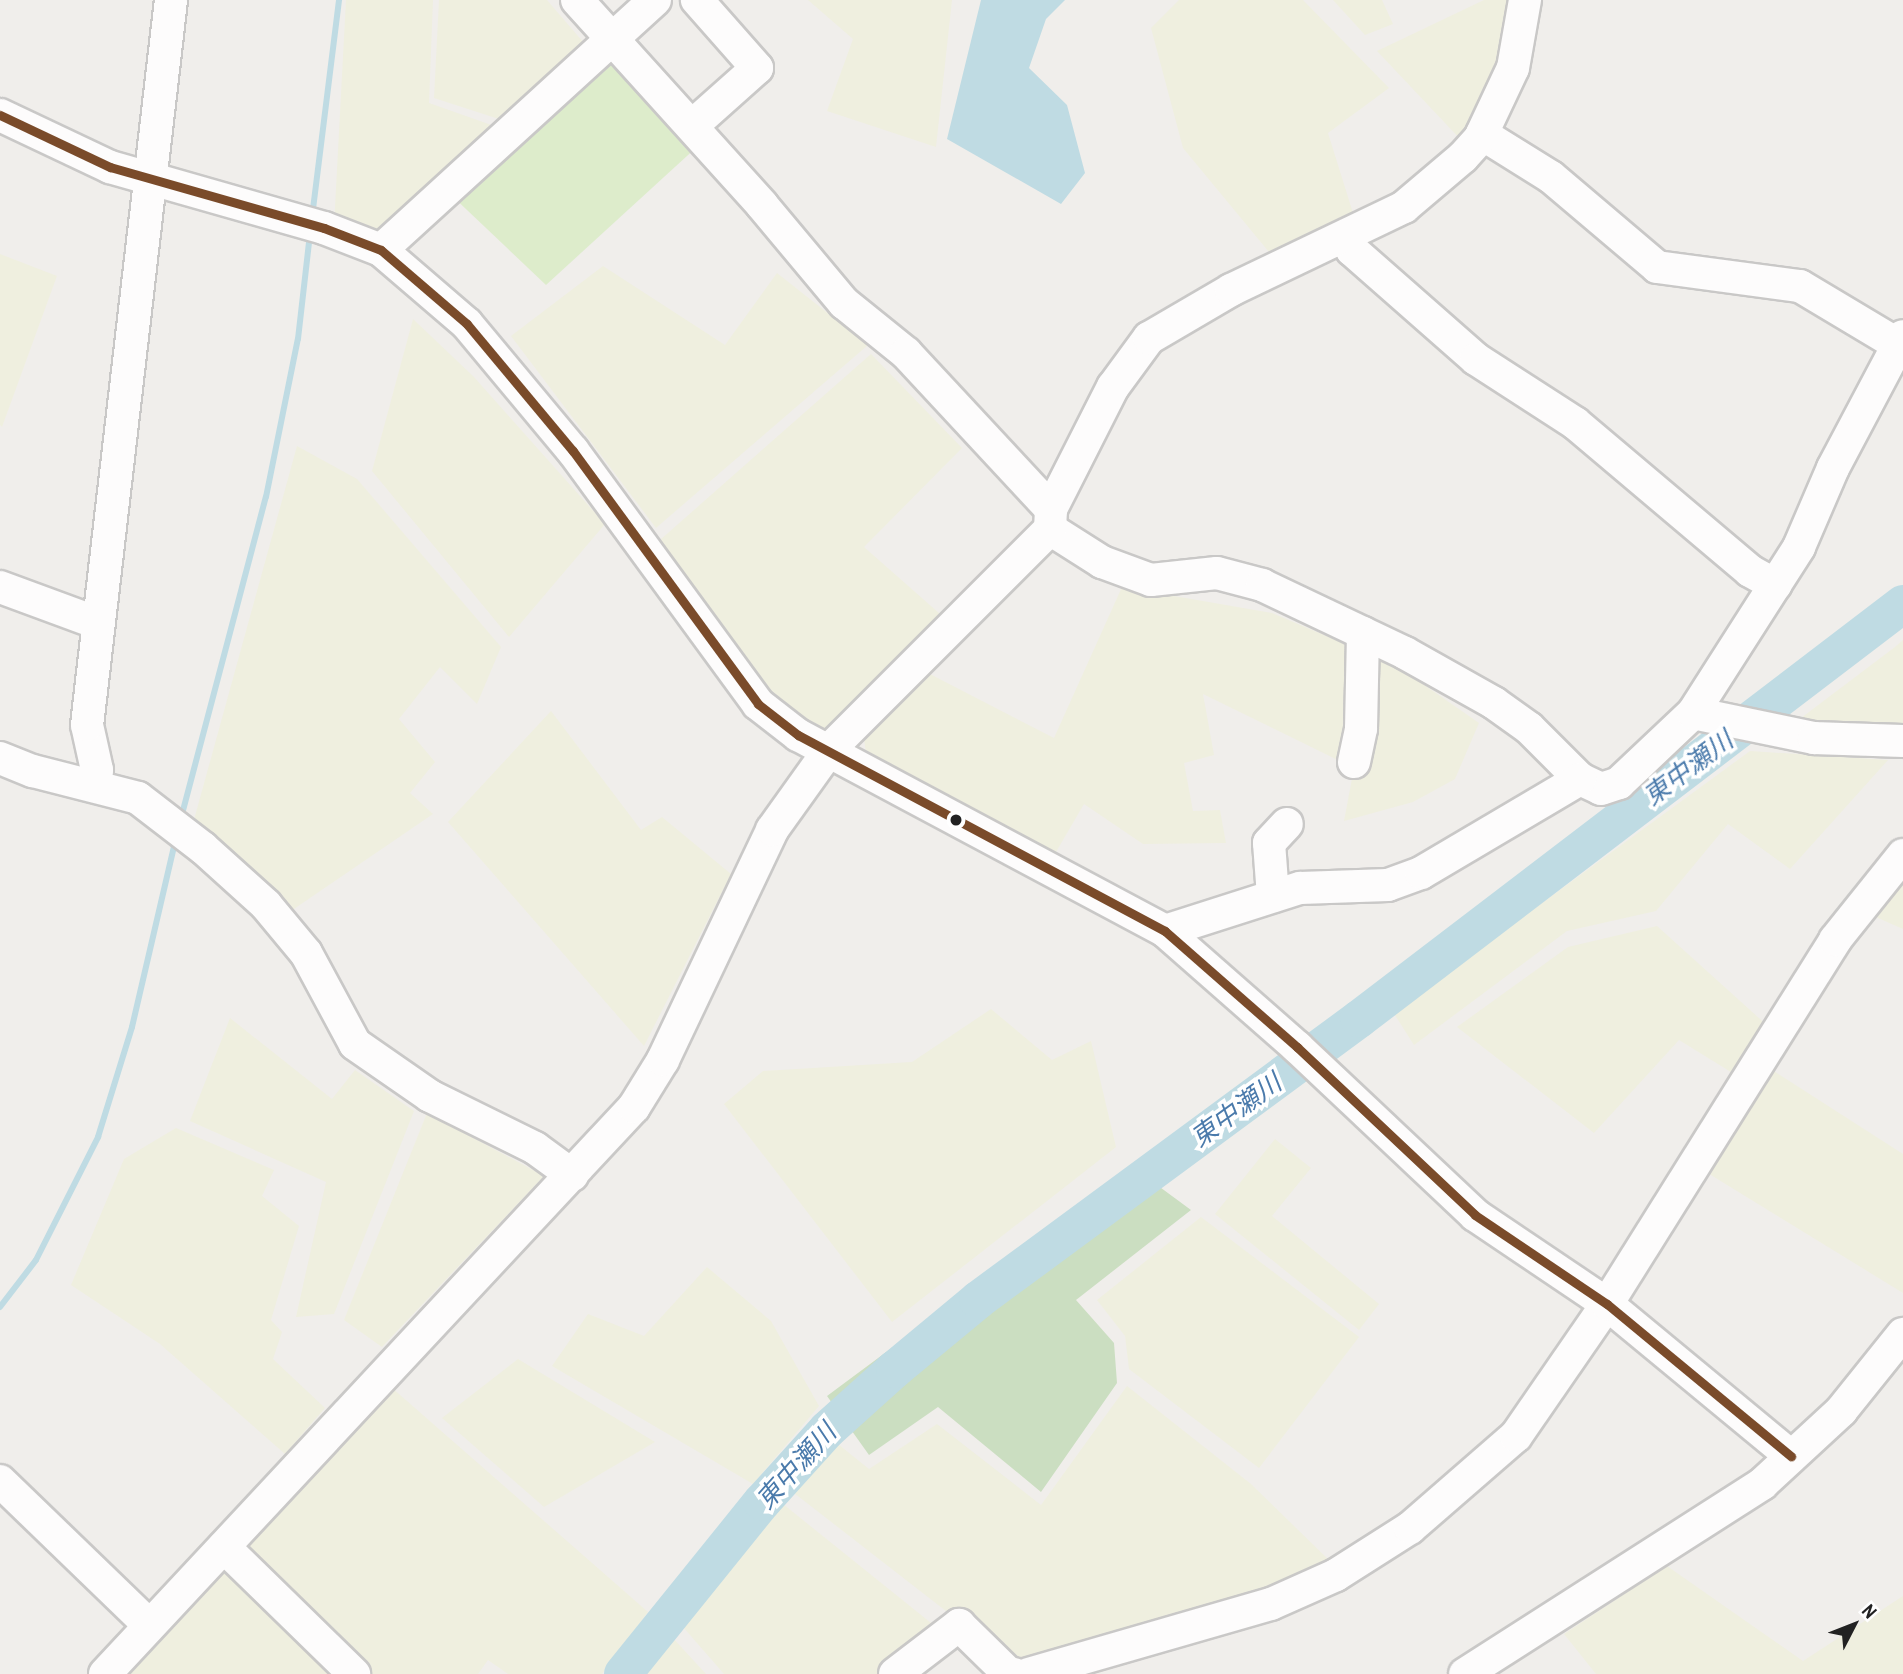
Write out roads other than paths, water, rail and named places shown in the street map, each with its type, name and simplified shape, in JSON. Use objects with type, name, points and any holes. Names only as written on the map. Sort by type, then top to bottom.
[{"type":"street","points":[[95,784],[97,770],[87,725],[171,0]]},
{"type":"street","points":[[577,0],[692,126],[844,303],[916,363],[1050,519],[1123,572],[1150,580],[1205,573],[1228,576],[1262,585],[1363,633],[1494,703],[1529,728],[1580,779],[1601,789],[1619,783],[1693,713],[1799,547],[1838,457],[1900,340],[1800,286],[1657,267],[1551,177],[1482,134]]},
{"type":"street","points":[[381,250],[655,0]]},
{"type":"street","points":[[692,126],[757,68],[696,0]]},
{"type":"street","points":[[105,1674],[634,1107],[649,1084],[772,831],[830,750],[1050,519],[1113,387],[1149,338],[1231,290],[1347,237],[1404,207],[1463,157],[1482,134],[1513,68],[1525,0]]},
{"type":"street","points":[[0,115],[67,149],[150,177],[310,224],[381,250],[467,324],[485,345],[573,451],[758,704],[798,735],[1165,932],[1306,1055],[1475,1215],[1607,1304],[1791,1456]]},
{"type":"street","points":[[1347,237],[1352,250],[1476,359],[1575,423],[1749,571],[1776,585]]},
{"type":"street","points":[[0,587],[98,623]]},
{"type":"street","points":[[1354,762],[1361,729],[1363,633]]},
{"type":"street","points":[[1693,713],[1743,726],[1814,738],[1903,741]]},
{"type":"street","points":[[0,758],[33,771],[95,784],[138,798],[178,828],[266,905],[306,953],[355,1044],[430,1096],[535,1149],[572,1175]]},
{"type":"street","points":[[1165,932],[1300,888],[1388,885],[1421,873],[1580,779]]},
{"type":"street","points":[[1273,896],[1269,843],[1287,824]]},
{"type":"street","points":[[1028,1674],[1271,1604],[1336,1576],[1410,1528],[1516,1436],[1607,1304],[1835,940],[1903,855]]},
{"type":"street","points":[[1465,1674],[1762,1484],[1893,1370],[1903,1334]]},
{"type":"street","points":[[0,1481],[149,1625]]},
{"type":"street","points":[[224,1547],[354,1674]]},
{"type":"street","points":[[895,1674],[959,1625],[1008,1673],[1014,1674]]},
{"type":"water","points":[[981,0],[1065,0],[1046,19],[1029,68],[1067,105],[1085,173],[1061,204],[947,139]]},
{"type":"waterway","points":[[312,217],[339,0]]},
{"type":"waterway","points":[[181,818],[266,497],[298,339],[310,234]]},
{"type":"waterway","name":"東中瀬川","points":[[623,1674],[762,1502],[827,1430],[895,1369],[978,1300],[1359,1019],[1903,604]]},
{"type":"waterway","points":[[0,1307],[36,1260],[98,1137],[132,1027],[176,838]]}]
